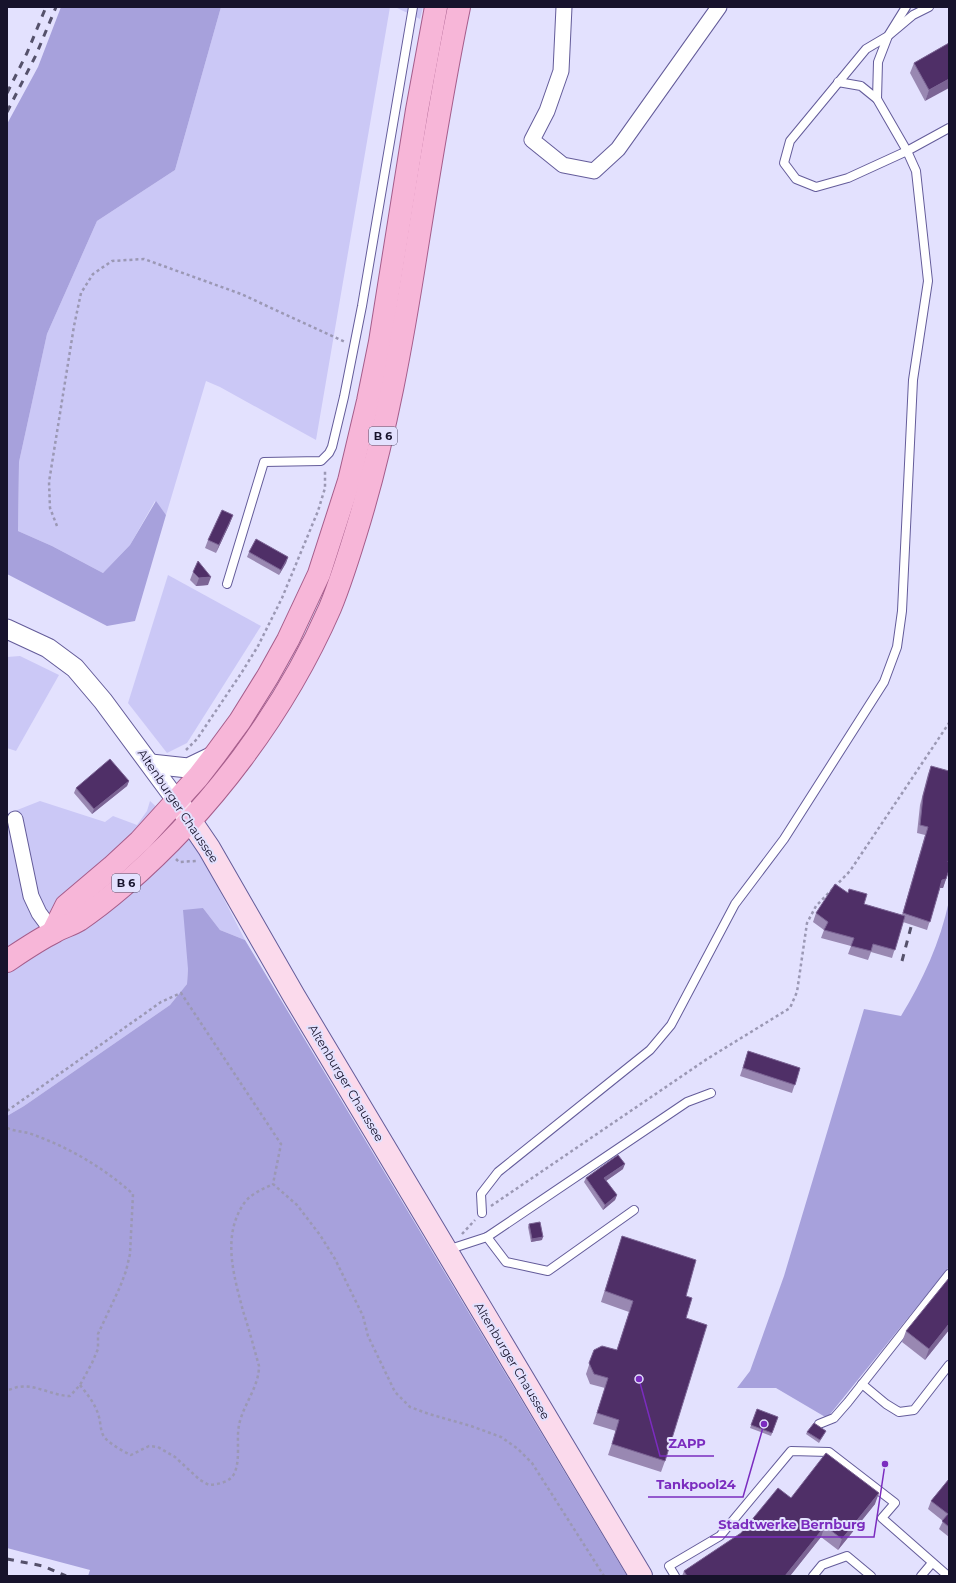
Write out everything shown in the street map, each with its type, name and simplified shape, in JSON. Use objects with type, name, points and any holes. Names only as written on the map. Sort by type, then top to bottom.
[{"type":"main road","name":"B 6","points":[[53,932],[66,906],[126,854],[176,801],[215,755],[240,721],[264,682],[299,617],[318,574],[349,481],[368,401],[380,342],[417,110],[436,7]]},
{"type":"main road","name":"B 6","points":[[7,961],[53,932],[77,921],[123,886],[162,850],[190,820],[229,776],[280,703],[329,609],[348,560],[373,475],[392,393],[407,310],[441,95],[459,7]]},
{"type":"main road","name":"Altenburger Chaussee","points":[[176,801],[212,854],[294,996],[641,1576]]},
{"type":"street","points":[[564,7],[561,71],[547,111],[532,140],[563,165],[594,171],[618,149],[719,7]]},
{"type":"street","name":"Altenburger Chaussee","points":[[7,629],[48,648],[75,668],[90,685],[151,764],[176,801]]},
{"type":"street","name":"B 6","points":[[151,764],[188,768],[215,755]]},
{"type":"street","points":[[15,819],[31,896],[39,913],[53,932]]},
{"type":"lane","points":[[227,584],[264,462],[321,461],[329,453],[332,447],[354,347],[413,7]]},
{"type":"lane","points":[[877,98],[878,62],[888,36],[906,7]]},
{"type":"lane","points":[[929,7],[913,15],[888,36],[866,48],[790,141],[784,163],[796,179],[816,187],[848,178],[907,151],[949,128]]},
{"type":"lane","points":[[482,1213],[481,1194],[498,1172],[650,1050],[671,1025],[735,904],[784,839],[884,682],[896,647],[902,611],[913,380],[928,281],[916,171],[907,151],[877,98],[861,86],[838,82]]},
{"type":"lane","points":[[446,1250],[487,1237],[687,1102],[711,1093]]},
{"type":"lane","points":[[487,1237],[506,1262],[548,1270],[634,1210]]},
{"type":"lane","points":[[819,1424],[834,1418],[949,1274]]},
{"type":"lane","points":[[862,1384],[886,1404],[899,1412],[914,1410],[949,1365]]},
{"type":"lane","points":[[675,1576],[669,1566],[720,1536],[791,1450],[829,1452],[895,1504],[882,1518],[948,1576]]},
{"type":"lane","points":[[813,1576],[822,1566],[847,1556],[871,1576]]},
{"type":"lane","points":[[921,1576],[932,1563]]},
{"type":"path","points":[[58,526],[50,508],[49,482],[74,326],[81,293],[93,274],[112,261],[144,259],[241,294],[354,347]]},
{"type":"path","points":[[181,768],[183,753],[197,739],[242,672],[258,646],[282,598],[318,511],[325,488],[325,468],[321,461]]},
{"type":"path","points":[[446,1250],[482,1213],[707,1059],[790,1008],[797,992],[807,923],[816,906],[850,871],[949,723]]},
{"type":"path","points":[[7,1112],[161,1002],[182,993],[281,1144],[273,1184]]},
{"type":"path","points":[[7,1128],[14,1131],[31,1134],[74,1153],[115,1179],[133,1194],[130,1254],[126,1271],[98,1334],[98,1349],[80,1385],[70,1396],[20,1386],[7,1390]]},
{"type":"path","points":[[80,1385],[99,1416],[101,1430],[105,1437],[131,1455],[149,1446],[158,1447],[175,1457],[200,1480],[209,1486],[227,1481],[234,1475],[239,1424],[244,1408],[259,1375],[259,1366],[233,1273],[231,1241],[234,1226],[245,1202],[251,1196],[273,1184]]},
{"type":"path","points":[[273,1184],[297,1205],[320,1235],[335,1259],[363,1316],[368,1336],[395,1392],[410,1407],[501,1437],[518,1449],[532,1463],[604,1576]]},
{"type":"shaded area","points":[[61,7],[221,7],[175,170],[97,221],[47,334],[19,462],[18,531],[52,546],[103,573],[130,545],[156,501],[166,515],[135,621],[107,626],[7,574],[7,124],[38,67]]},
{"type":"shaded area","points":[[221,7],[390,7],[316,440],[220,387],[206,381],[166,515],[155,501],[130,545],[103,573],[52,546],[18,531],[19,462],[47,334],[97,221],[175,170]]},
{"type":"shaded area","points":[[395,7],[423,7],[420,19]]},
{"type":"shaded area","points":[[168,575],[261,626],[187,743],[167,753],[128,703]]},
{"type":"shaded area","points":[[20,656],[59,675],[16,751],[7,748],[7,657]]},
{"type":"shaded area","points":[[40,801],[105,822],[113,816],[137,825],[147,811],[150,801],[195,843],[245,940],[220,930],[203,908],[188,969],[187,984],[170,1005],[24,1106],[7,1116],[7,814]]},
{"type":"shaded area","points":[[949,901],[949,1267],[827,1418],[776,1388],[737,1388],[750,1371],[784,1276],[864,1009],[901,1016],[917,989],[930,961],[941,932]]},
{"type":"shaded area","points":[[203,908],[220,930],[245,940],[627,1576],[88,1576],[90,1570],[7,1548],[7,1116],[24,1106],[170,1005],[187,984],[188,969],[183,910]]},
{"type":"building","points":[[949,43],[949,79],[929,90],[914,63]]},
{"type":"building","points":[[222,510],[233,515],[219,545],[208,540]]},
{"type":"building","points":[[256,539],[288,557],[281,570],[249,552]]},
{"type":"building","points":[[198,561],[211,577],[199,578],[193,572]]},
{"type":"building","points":[[110,759],[129,781],[94,809],[76,788]]},
{"type":"building","points":[[931,766],[949,771],[949,870],[946,879],[942,880],[930,922],[903,913],[928,827],[920,825],[923,796]]},
{"type":"building","points":[[835,884],[848,893],[849,889],[867,894],[864,904],[905,916],[895,950],[873,944],[871,951],[851,946],[854,938],[824,930],[828,922],[816,913]]},
{"type":"building","points":[[748,1051],[800,1068],[795,1085],[743,1068]]},
{"type":"building","points":[[618,1155],[625,1164],[604,1178],[617,1195],[605,1205],[586,1178]]},
{"type":"building","points":[[540,1222],[543,1237],[532,1239],[529,1224]]},
{"type":"building","points":[[622,1236],[696,1260],[686,1296],[692,1298],[686,1318],[707,1325],[665,1461],[612,1444],[619,1420],[597,1413],[608,1378],[594,1374],[589,1363],[594,1350],[602,1346],[617,1350],[633,1301],[605,1291]]},
{"type":"building","points":[[949,1278],[949,1324],[929,1349],[906,1331]]},
{"type":"building","points":[[757,1409],[778,1417],[772,1433],[751,1425]]},
{"type":"building","points":[[814,1423],[826,1431],[820,1440],[807,1432]]},
{"type":"building","points":[[826,1453],[879,1493],[842,1539],[825,1526],[785,1576],[687,1576],[684,1571],[741,1533],[778,1488],[791,1498]]},
{"type":"building","points":[[949,1479],[949,1527],[942,1521],[948,1514],[931,1501]]},
{"type":"railway","points":[[7,93],[27,53],[46,7]]},
{"type":"railway","points":[[7,112],[36,55],[56,7]]},
{"type":"railway","points":[[902,961],[911,927]]},
{"type":"railway","points":[[7,1559],[43,1566],[66,1576]]},
{"type":"place","name":"ZAPP","points":[[639,1379]]},
{"type":"place","name":"Tankpool24","points":[[764,1424]]},
{"type":"place","name":"Stadtwerke Bernburg","points":[[885,1464]]}]
